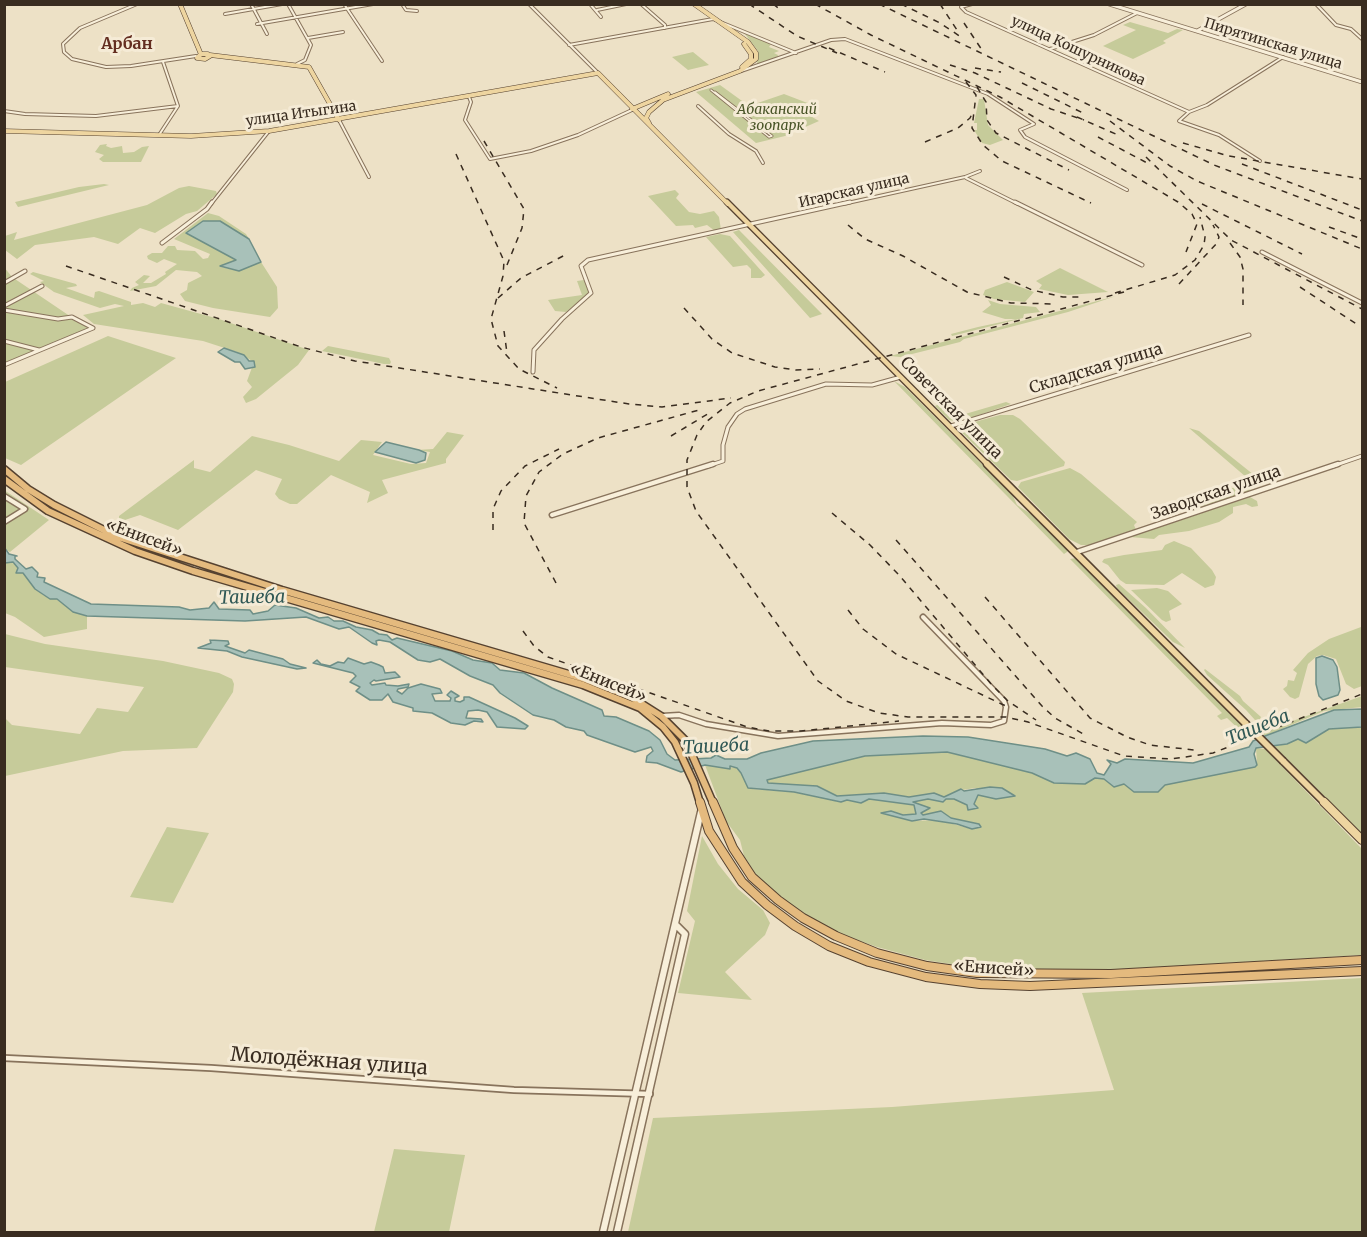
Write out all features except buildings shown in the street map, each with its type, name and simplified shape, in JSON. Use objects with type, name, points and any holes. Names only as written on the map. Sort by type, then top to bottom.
[{"type":"highway","name":"«Енисей»","points":[[4,469],[28,489],[54,506],[118,537],[282,590],[582,678],[631,697],[661,716],[686,741],[733,848],[752,877],[803,918],[836,936],[877,953],[927,966],[977,974],[1024,975],[1111,974],[1362,960]]},
{"type":"highway","name":"«Енисей»","points":[[4,479],[48,510],[88,531],[135,551],[193,571],[583,685],[640,708],[655,719],[670,735],[694,783],[701,812],[721,852],[742,882],[795,926],[829,946],[869,962],[926,977],[980,984],[1040,986],[1362,971]]},
{"type":"main road","points":[[180,4],[199,55]]},
{"type":"main road","points":[[692,4],[711,19],[745,45],[751,54],[751,59],[738,69],[637,105],[633,110],[641,115],[649,112],[663,100],[753,64],[756,53],[743,38],[711,19]]},
{"type":"main road","points":[[199,55],[309,66],[339,120]]},
{"type":"main road","points":[[199,55],[209,56]]},
{"type":"main road","name":"Советская улица","points":[[598,73],[1362,840]]},
{"type":"main road","name":"улица Итыгина","points":[[4,131],[219,135],[269,131],[598,73]]},
{"type":"main road","points":[[620,97],[649,112]]},
{"type":"main road","points":[[631,103],[652,100]]},
{"type":"main road","points":[[649,112],[647,120],[653,129]]},
{"type":"street","points":[[137,4],[80,28],[63,44],[64,52],[72,59],[106,67],[163,62],[199,55]]},
{"type":"street","points":[[251,4],[259,23],[267,34]]},
{"type":"street","points":[[225,14],[282,4]]},
{"type":"street","points":[[288,4],[311,47],[305,60],[297,64]]},
{"type":"street","points":[[344,4],[382,61]]},
{"type":"street","points":[[259,23],[374,4]]},
{"type":"street","points":[[402,4],[406,10],[417,10]]},
{"type":"street","name":"Советская улица","points":[[530,4],[598,73]]},
{"type":"street","points":[[590,4],[601,17]]},
{"type":"street","points":[[597,10],[626,4]]},
{"type":"street","points":[[641,4],[665,25],[665,28]]},
{"type":"street","name":"улица Кошурникова","points":[[972,4],[961,7],[966,12],[1189,112]]},
{"type":"street","name":"Пирятинская улица","points":[[1109,4],[1362,81]]},
{"type":"street","points":[[1197,31],[1246,4]]},
{"type":"street","points":[[1316,4],[1336,24],[1351,29],[1362,39]]},
{"type":"street","points":[[1049,49],[1093,35],[1137,13]]},
{"type":"street","points":[[569,45],[711,19],[796,53]]},
{"type":"street","points":[[308,38],[343,32]]},
{"type":"street","points":[[740,71],[831,40],[845,39],[988,94],[1034,124],[1020,130],[1024,137],[1126,190]]},
{"type":"street","points":[[1260,161],[1219,135],[1179,122],[1189,112],[1207,105],[1283,57]]},
{"type":"street","points":[[305,60],[309,66]]},
{"type":"street","points":[[159,135],[177,106],[163,62]]},
{"type":"street","points":[[711,90],[718,93],[772,136],[769,136],[715,92]]},
{"type":"street","points":[[469,97],[471,102],[465,120],[490,159],[531,151],[578,135],[633,110]]},
{"type":"street","points":[[4,111],[25,114],[96,116],[177,106]]},
{"type":"street","points":[[698,106],[729,134],[756,151],[763,163]]},
{"type":"street","points":[[339,120],[369,177]]},
{"type":"street","points":[[162,243],[207,209],[269,131]]},
{"type":"street","name":"Игарская улица","points":[[532,372],[534,350],[562,319],[591,293],[582,273],[581,266],[584,262],[598,257],[965,177],[980,171]]},
{"type":"street","points":[[965,177],[1142,266]]},
{"type":"street","points":[[1262,252],[1362,303]]},
{"type":"street","points":[[4,283],[25,272]]},
{"type":"street","points":[[4,308],[42,286]]},
{"type":"street","points":[[4,308],[58,319],[79,319],[93,328],[89,332],[4,365]]},
{"type":"street","name":"Складская улица","points":[[951,426],[1249,335]]},
{"type":"street","points":[[4,341],[40,350]]},
{"type":"street","points":[[552,515],[723,461],[723,445],[728,427],[737,414],[745,409],[826,384],[872,386],[901,377]]},
{"type":"street","name":"Заводская улица","points":[[1077,552],[1362,456]]},
{"type":"street","points":[[4,496],[25,509],[4,522]]},
{"type":"street","points":[[661,716],[679,714],[706,724],[778,736],[942,723],[991,725],[1004,721],[1006,707],[1004,701],[923,617]]},
{"type":"street","points":[[603,1233],[637,1095],[701,812]]},
{"type":"street","points":[[617,1233],[685,933],[676,926]]},
{"type":"street","name":"Молодёжная улица","points":[[4,1058],[211,1068],[514,1090],[650,1094]]},
{"type":"green space","points":[[1130,22],[1168,33],[1177,29],[1183,30],[1163,41],[1166,43],[1133,59],[1103,46],[1136,30],[1123,25]]},
{"type":"green space","points":[[732,27],[772,43],[769,47],[779,51],[774,53],[778,55],[777,59],[757,65],[758,51],[745,34]]},
{"type":"green space","points":[[693,52],[709,65],[688,70],[672,57]]},
{"type":"green space","name":"Абаканский зоопарк","points":[[720,85],[749,106],[784,94],[810,104],[800,110],[819,121],[785,136],[756,143],[696,92]]},
{"type":"green space","points":[[979,99],[984,99],[988,125],[1003,140],[990,145],[982,143],[974,130],[977,130],[977,123],[974,123]]},
{"type":"green space","points":[[107,144],[106,146],[111,148],[122,146],[123,153],[134,152],[149,146],[141,162],[103,162],[99,159],[104,155],[95,152],[100,145]]},
{"type":"green space","points":[[109,185],[18,207],[15,202],[79,187]]},
{"type":"green space","points":[[189,186],[216,191],[217,194],[197,211],[186,214],[155,233],[140,228],[118,244],[94,237],[35,245],[17,259],[5,250],[5,236],[17,232],[14,240],[147,205],[179,188]]},
{"type":"green space","points":[[675,190],[679,194],[676,198],[689,212],[700,214],[714,211],[719,217],[721,230],[715,231],[707,225],[695,228],[693,225],[676,226],[648,196]]},
{"type":"green space","points":[[208,213],[219,216],[246,234],[249,239],[219,221],[203,221],[187,233],[237,260],[221,267],[239,271],[261,262],[277,287],[278,308],[270,317],[185,301],[180,294],[187,290],[188,283],[202,276],[197,272],[176,270],[156,286],[130,291],[139,285],[135,282],[144,275],[150,276],[143,283],[151,283],[177,264],[164,259],[157,263],[148,259],[147,256],[152,253],[162,253],[168,246],[175,246],[177,250],[195,251],[203,259],[208,258],[210,254],[174,239]]},
{"type":"green space","points":[[739,230],[822,314],[810,318],[733,232]]},
{"type":"green space","points":[[720,234],[730,236],[765,275],[761,278],[751,278],[751,269],[747,265],[733,267],[706,237]]},
{"type":"green space","points":[[4,267],[12,277],[89,329],[5,364]]},
{"type":"green space","points":[[1060,268],[1108,292],[1068,295],[1039,289],[1042,285],[1036,281]]},
{"type":"green space","points":[[33,272],[76,284],[77,286],[66,288],[94,298],[95,292],[99,291],[131,302],[131,305],[143,303],[155,307],[161,303],[219,319],[309,350],[298,365],[256,399],[246,403],[243,397],[252,387],[247,381],[254,362],[237,352],[203,341],[94,324],[83,315],[124,306],[115,304],[100,308],[54,292],[40,282],[44,281],[30,274]]},
{"type":"green space","points":[[584,280],[590,293],[566,312],[555,311],[548,300],[582,295],[577,281]]},
{"type":"green space","points":[[1007,282],[1034,292],[1025,302],[994,299],[983,295],[985,290]]},
{"type":"green space","points":[[1116,296],[960,342],[900,357],[890,356]]},
{"type":"green space","points":[[988,300],[1000,304],[1036,307],[1040,312],[1024,314],[1023,318],[952,336],[951,334],[1016,319],[1005,319],[982,312],[991,305]]},
{"type":"green space","points":[[108,336],[176,358],[21,465],[5,458],[5,382]]},
{"type":"green space","points":[[328,346],[389,358],[391,362],[384,364],[322,351]]},
{"type":"green space","points":[[894,381],[905,387],[1012,494],[1017,505],[1034,516],[1068,550],[1067,552],[1064,554]]},
{"type":"green space","points":[[1006,402],[1011,404],[959,422],[949,420],[935,406],[941,403],[955,417]]},
{"type":"green space","points":[[1000,415],[1013,415],[1020,419],[1065,462],[1064,466],[1017,481],[1011,480],[958,429],[960,426]]},
{"type":"green space","points":[[1189,428],[1199,431],[1264,483],[1261,485],[1246,477]]},
{"type":"green space","points":[[447,432],[464,435],[446,459],[446,463],[382,480],[388,493],[367,503],[370,492],[331,475],[297,504],[290,504],[279,499],[275,494],[282,479],[256,470],[178,530],[140,515],[119,522],[119,516],[194,460],[194,468],[210,472],[252,436],[339,461],[361,440],[382,442],[373,455],[411,464],[426,463],[430,452],[417,450],[433,449]]},
{"type":"green space","points":[[1070,468],[1081,474],[1137,522],[1134,525],[1136,530],[1092,545],[1081,545],[1069,539],[1018,487],[1021,482]]},
{"type":"green space","points":[[1246,486],[1251,489],[1246,493],[1204,506],[1198,507],[1194,504],[1221,496],[1234,487]]},
{"type":"green space","points":[[4,490],[49,520],[10,552],[5,549]]},
{"type":"green space","points":[[1250,497],[1257,501],[1258,506],[1252,507],[1246,504],[1233,507],[1233,513],[1219,522],[1189,531],[1159,535],[1154,539],[1130,537]]},
{"type":"green space","points":[[1174,541],[1191,548],[1212,570],[1216,577],[1214,585],[1205,588],[1182,573],[1164,585],[1126,584],[1108,565],[1102,562],[1104,559],[1124,555],[1162,550],[1165,545]]},
{"type":"green space","points":[[1076,558],[1243,726],[1243,733],[1227,718],[1221,720],[1217,716],[1222,713],[1070,559]]},
{"type":"green space","points":[[4,563],[15,564],[43,595],[57,599],[73,612],[87,616],[87,629],[44,637],[15,617],[5,613]]},
{"type":"green space","points":[[1119,584],[1185,648],[1173,642],[1117,588],[1116,585]]},
{"type":"green space","points":[[1157,588],[1168,591],[1182,604],[1169,611],[1171,620],[1166,622],[1131,590]]},
{"type":"green space","points":[[1361,627],[1362,686],[1354,689],[1346,684],[1336,659],[1323,655],[1317,656],[1308,664],[1299,697],[1295,699],[1290,697],[1283,689],[1287,686],[1288,680],[1294,681],[1297,673],[1293,670],[1308,653],[1329,639]]},
{"type":"green space","points":[[5,634],[45,644],[163,661],[219,673],[232,679],[233,692],[197,748],[123,751],[5,776],[5,718],[12,725],[80,734],[97,708],[128,712],[144,687],[5,667]]},
{"type":"green space","points":[[1205,669],[1240,696],[1261,717],[1260,719],[1255,720],[1207,675]]},
{"type":"green space","points":[[1362,696],[1362,707],[1324,711],[1265,736],[1262,732]]},
{"type":"green space","points":[[1362,727],[1362,834],[1274,746],[1298,739],[1306,742],[1329,729]]},
{"type":"green space","points":[[1256,748],[1265,749],[1362,849],[1362,955],[1109,970],[1023,971],[976,968],[925,960],[877,947],[838,933],[807,915],[782,898],[757,876],[744,856],[740,840],[726,821],[705,765],[737,768],[753,789],[794,792],[840,802],[847,800],[861,803],[869,799],[914,805],[916,814],[903,815],[891,811],[912,821],[938,820],[972,829],[979,824],[951,818],[941,811],[923,815],[920,813],[929,808],[912,803],[928,799],[942,802],[946,799],[954,799],[967,805],[968,810],[977,807],[974,804],[978,795],[996,799],[975,788],[956,791],[944,797],[934,793],[909,797],[884,793],[837,796],[817,787],[768,783],[767,780],[865,756],[947,752],[1032,773],[1054,783],[1095,778],[1104,779],[1114,787],[1124,784],[1165,785],[1257,764]]},
{"type":"green space","points":[[167,827],[209,833],[173,903],[130,897]]},
{"type":"green space","points":[[702,836],[718,864],[738,889],[763,910],[770,923],[765,935],[725,972],[752,1000],[678,993],[695,921],[687,911]]},
{"type":"green space","points":[[1362,978],[1362,1232],[628,1232],[653,1118],[892,1107],[1114,1090],[1082,993]]},
{"type":"green space","points":[[394,1149],[465,1155],[449,1232],[374,1232]]},
{"type":"water","points":[[203,221],[220,221],[249,239],[261,262],[239,271],[220,266],[236,260],[186,233]]},
{"type":"water","points":[[224,348],[244,355],[249,361],[254,361],[255,367],[245,369],[240,362],[235,362],[218,352]]},
{"type":"water","points":[[386,442],[426,453],[425,460],[416,463],[375,452]]},
{"type":"water","name":"Ташеба","points":[[4,547],[9,554],[17,556],[15,559],[26,569],[32,567],[38,573],[37,577],[45,578],[44,582],[91,604],[179,607],[190,610],[209,608],[214,602],[219,609],[250,610],[253,614],[268,611],[275,605],[296,608],[319,618],[328,617],[334,621],[343,621],[387,635],[392,640],[397,638],[452,651],[473,660],[492,663],[500,670],[524,673],[602,710],[604,716],[616,717],[649,731],[660,740],[667,754],[675,760],[711,758],[716,755],[725,759],[747,759],[761,753],[813,741],[923,736],[968,737],[1045,749],[1067,756],[1076,753],[1090,759],[1097,773],[1104,775],[1111,764],[1107,760],[1117,763],[1125,759],[1193,763],[1249,747],[1253,741],[1334,710],[1362,709],[1362,727],[1329,729],[1306,743],[1298,739],[1287,744],[1256,748],[1254,754],[1257,765],[1255,767],[1165,785],[1158,792],[1134,792],[1124,784],[1114,787],[1104,779],[1095,778],[1085,784],[1054,783],[1032,773],[947,752],[865,756],[767,780],[768,783],[817,786],[837,796],[884,793],[909,797],[934,793],[944,797],[961,789],[964,791],[990,787],[1002,788],[1015,796],[996,799],[978,795],[974,804],[978,808],[968,810],[967,805],[954,799],[946,799],[943,802],[928,799],[913,802],[930,808],[921,813],[923,815],[941,811],[951,818],[979,824],[981,827],[972,829],[957,824],[924,819],[912,821],[881,813],[891,811],[903,815],[916,814],[914,805],[869,799],[861,803],[847,800],[841,802],[794,792],[748,788],[737,768],[730,766],[730,769],[705,765],[681,772],[657,763],[646,762],[647,756],[653,751],[651,747],[635,752],[587,735],[584,731],[566,727],[554,720],[533,715],[500,693],[493,685],[470,676],[440,659],[430,662],[418,660],[390,642],[379,640],[376,641],[377,645],[372,643],[349,627],[339,629],[306,617],[245,621],[87,616],[73,612],[57,599],[50,599],[35,589],[23,573],[16,573],[18,568],[13,562],[5,563]]},
{"type":"water","points":[[210,640],[228,641],[229,644],[225,646],[245,653],[249,650],[283,659],[290,664],[306,668],[297,669],[242,657],[227,651],[198,648],[211,643]]},
{"type":"water","points":[[1322,656],[1333,660],[1337,667],[1340,690],[1338,695],[1323,700],[1319,696],[1316,684],[1316,658]]},
{"type":"water","points":[[348,658],[364,664],[371,662],[383,667],[385,673],[395,672],[400,677],[374,680],[370,683],[372,685],[409,684],[408,687],[398,689],[397,691],[402,694],[408,688],[421,684],[440,689],[442,693],[432,694],[435,701],[450,701],[451,698],[447,695],[451,691],[459,696],[455,698],[455,701],[460,702],[464,700],[464,697],[469,697],[528,726],[525,729],[497,727],[487,712],[478,710],[468,711],[466,718],[481,719],[483,722],[474,721],[465,725],[451,723],[432,713],[413,711],[413,708],[393,702],[388,694],[382,700],[370,700],[356,691],[360,687],[350,682],[356,676],[353,673],[313,663],[317,660],[321,664],[330,666],[338,662],[344,663]]},
{"type":"railway","points":[[749,4],[797,36],[837,53]]},
{"type":"railway","points":[[773,4],[782,11]]},
{"type":"railway","points":[[815,4],[871,35],[1000,97],[1178,202],[1192,214],[1197,224],[1186,252]]},
{"type":"railway","points":[[879,4],[1214,165],[1362,221]]},
{"type":"railway","points":[[901,4],[940,23],[961,37]]},
{"type":"railway","points":[[940,4],[957,30]]},
{"type":"railway","points":[[964,23],[982,50]]},
{"type":"railway","points":[[829,48],[885,72]]},
{"type":"railway","points":[[950,65],[975,73],[1051,109],[1083,120]]},
{"type":"railway","points":[[975,68],[1001,72]]},
{"type":"railway","points":[[966,82],[976,95],[972,128],[983,145],[1002,161],[1091,203]]},
{"type":"railway","points":[[1022,83],[1083,113]]},
{"type":"railway","points":[[977,87],[986,102],[987,120],[996,133],[1069,170]]},
{"type":"railway","points":[[925,142],[958,128],[970,118],[973,112]]},
{"type":"railway","points":[[1077,117],[1083,120]]},
{"type":"railway","points":[[1083,120],[1118,135]]},
{"type":"railway","points":[[1110,121],[1170,166],[1197,181],[1362,249]]},
{"type":"railway","points":[[1098,137],[1151,165]]},
{"type":"railway","points":[[484,141],[524,209],[522,228],[505,270]]},
{"type":"railway","points":[[1183,143],[1229,156],[1362,179]]},
{"type":"railway","points":[[456,154],[504,261],[503,276],[491,319],[498,346],[519,369],[557,388]]},
{"type":"railway","points":[[1146,157],[1231,240],[1362,309]]},
{"type":"railway","points":[[1242,164],[1362,210]]},
{"type":"railway","points":[[1202,204],[1302,254]]},
{"type":"railway","points":[[1115,293],[1175,275],[1195,260],[1204,245],[1205,237],[1200,217]]},
{"type":"railway","points":[[848,225],[865,239],[903,256],[967,292],[1011,303],[1056,304]]},
{"type":"railway","points":[[1179,284],[1217,243],[1219,237],[1213,225]]},
{"type":"railway","points":[[1329,227],[1362,239]]},
{"type":"railway","points":[[1230,243],[1240,257],[1243,269],[1243,305]]},
{"type":"railway","points":[[498,298],[521,278],[565,255]]},
{"type":"railway","points":[[66,266],[301,347],[355,361],[629,404],[662,407],[731,398]]},
{"type":"railway","points":[[1004,277],[1032,290],[1063,297],[1084,297]]},
{"type":"railway","points":[[1300,287],[1358,325]]},
{"type":"railway","points":[[1124,292],[758,391],[730,403],[706,422],[697,435],[687,460],[687,487],[696,511],[818,681],[846,701],[879,713],[908,717],[1006,717],[1028,722],[1124,756],[1171,759],[1213,753],[1362,694]]},
{"type":"railway","points":[[684,308],[712,339],[732,353],[775,367],[796,370],[820,369]]},
{"type":"railway","points":[[504,331],[507,353]]},
{"type":"railway","points":[[556,583],[524,523],[526,496],[539,472],[563,454],[598,438],[699,410]]},
{"type":"railway","points":[[671,436],[711,412]]},
{"type":"railway","points":[[493,530],[493,509],[501,491],[525,466],[559,449]]},
{"type":"railway","points":[[832,513],[870,545],[899,575],[992,685],[1008,701],[1036,720]]},
{"type":"railway","points":[[896,540],[1042,706],[1055,718],[1085,735]]},
{"type":"railway","points":[[985,597],[1090,718],[1127,737],[1150,745],[1194,750]]},
{"type":"railway","points":[[848,610],[863,629],[896,654],[1010,708]]},
{"type":"railway","points":[[523,631],[534,646],[548,657],[747,727],[769,731],[801,731],[899,721]]},
{"type":"district","name":"Арбан","points":[[127,44]]}]
